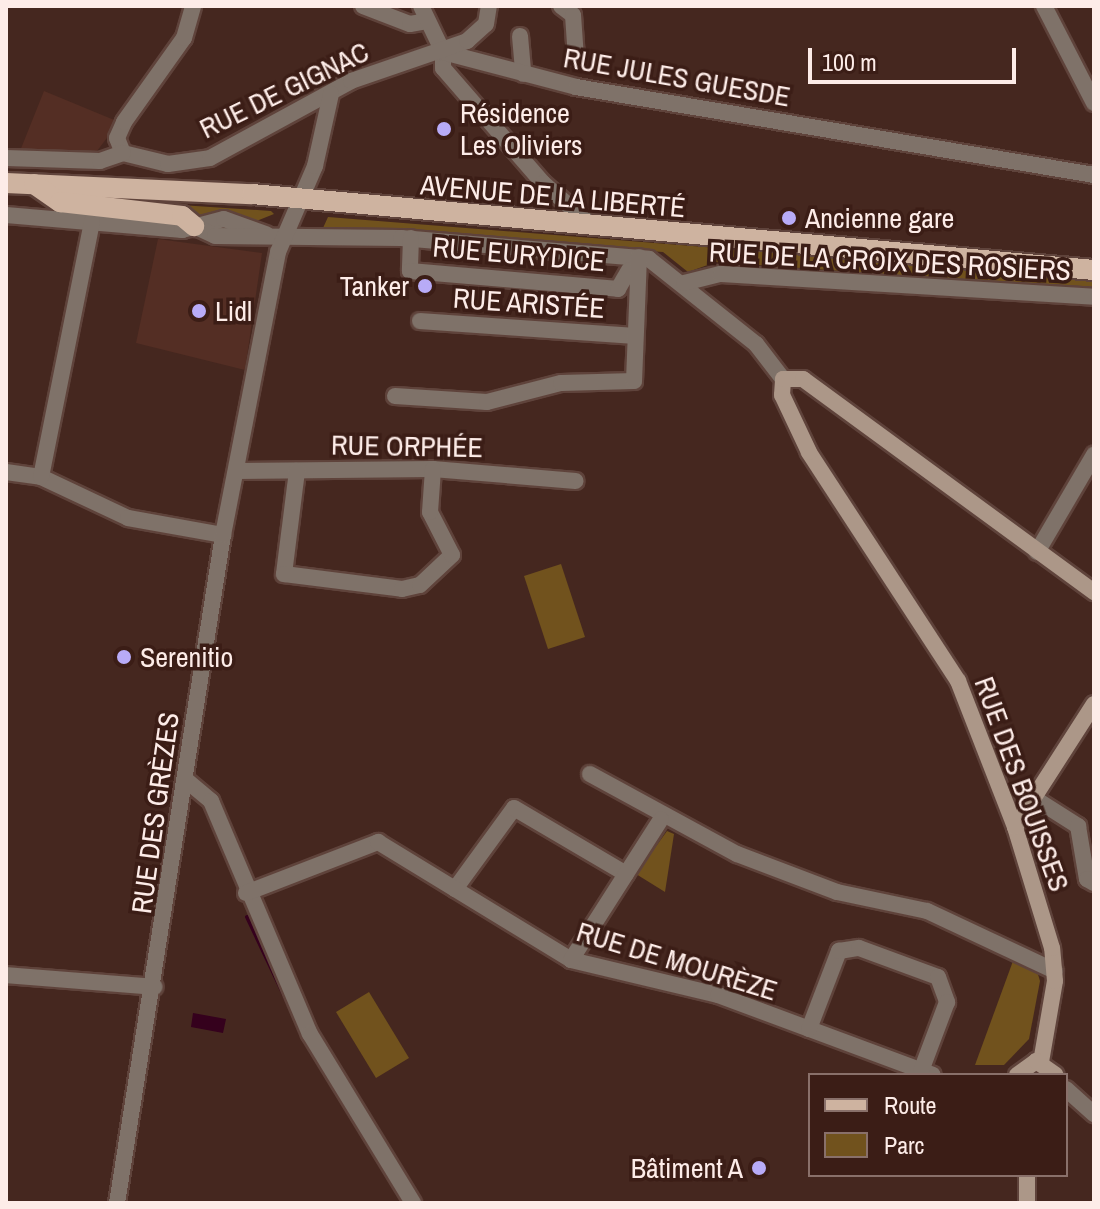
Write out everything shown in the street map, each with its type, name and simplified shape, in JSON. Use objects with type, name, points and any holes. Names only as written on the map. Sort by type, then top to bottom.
[{"type":"main road","name":"AVENUE DE LA LIBERTÉ","points":[[6,183],[302,200],[1094,270]]},
{"type":"main road","points":[[34,184],[60,202],[182,216],[194,226]]},
{"type":"street","points":[[123,153],[117,138],[124,122],[184,38],[193,6]]},
{"type":"street","points":[[363,6],[410,24],[424,14],[443,52],[443,68],[543,183],[595,228]]},
{"type":"street","name":"RUE DE GIGNAC","points":[[6,158],[100,161],[123,153],[187,164],[331,94],[443,52],[486,24],[489,6]]},
{"type":"street","points":[[561,6],[573,15],[576,58]]},
{"type":"street","points":[[1044,6],[1094,103]]},
{"type":"street","points":[[520,36],[523,74]]},
{"type":"street","name":"RUE JULES GUESDE","points":[[443,52],[523,74],[1094,175]]},
{"type":"street","name":"RUE DES GRÈZES","points":[[117,1203],[155,987],[223,535],[286,235],[302,200],[331,94]]},
{"type":"street","points":[[6,215],[194,226],[215,236],[266,234],[411,238],[634,257],[684,283],[756,344],[783,379],[803,379],[1094,592]]},
{"type":"street","points":[[41,477],[92,221]]},
{"type":"street","name":"RUE EURYDICE","points":[[411,238],[410,271],[618,289],[625,286],[634,257]]},
{"type":"street","name":"RUE EURYDICE","points":[[395,396],[487,402],[561,383],[634,381],[634,257]]},
{"type":"street","name":"RUE DE LA CROIX DES ROSIERS","points":[[684,283],[721,274],[1094,297]]},
{"type":"street","name":"RUE ARISTÉE","points":[[420,321],[634,336]]},
{"type":"street","name":"RUE DES BOUISSES","points":[[783,379],[782,395],[809,452],[958,681],[1015,827],[1055,971],[1041,1062]]},
{"type":"street","points":[[1037,552],[1094,455]]},
{"type":"street","points":[[297,471],[284,574],[402,589],[420,585],[452,555],[430,512],[433,469]]},
{"type":"street","name":"RUE ORPHÉE","points":[[237,471],[433,469],[575,481]]},
{"type":"street","points":[[6,472],[41,477],[128,518],[223,535]]},
{"type":"street","points":[[1015,827],[1037,800],[1094,704]]},
{"type":"street","points":[[590,774],[661,819],[800,879],[927,911],[1055,971]]},
{"type":"street","points":[[186,780],[200,785],[310,1034],[413,1203]]},
{"type":"street","points":[[1037,800],[1078,826],[1087,879],[1094,883]]},
{"type":"street","points":[[182,805],[215,817]]},
{"type":"street","points":[[455,889],[514,808],[626,874]]},
{"type":"street","points":[[571,960],[661,819]]},
{"type":"street","name":"RUE DE MOURÈZE","points":[[246,893],[372,842],[571,960],[718,995],[927,1073]]},
{"type":"street","points":[[809,1029],[839,951],[859,948],[938,977],[947,1002],[927,1073]]},
{"type":"street","points":[[6,975],[155,987]]},
{"type":"street","points":[[1021,1073],[1041,1062],[1054,1073]]},
{"type":"street","points":[[1068,1091],[1094,1114]]},
{"type":"street","points":[[1027,1177],[1027,1203]]},
{"type":"shaded area","points":[[44,91],[119,122],[94,155],[20,151]]},
{"type":"shaded area","points":[[158,239],[262,253],[245,370],[136,343]]},
{"type":"shaded area","points":[[193,1013],[226,1019],[223,1033],[191,1027]]},
{"type":"green space","points":[[120,201],[271,211],[274,214],[254,222],[199,218]]},
{"type":"green space","points":[[328,217],[1094,278],[1094,289],[716,262],[688,272],[663,252],[323,228]]},
{"type":"green space","points":[[561,564],[585,637],[548,649],[524,576]]},
{"type":"green space","points":[[667,831],[674,834],[665,892],[636,874]]},
{"type":"green space","points":[[1013,961],[1037,971],[1040,981],[1029,1039],[1004,1065],[975,1065]]},
{"type":"green space","points":[[369,992],[409,1058],[376,1078],[336,1012]]},
{"type":"waterway","points":[[247,917],[296,1020]]},
{"type":"place","name":"Résidence Les Oliviers","points":[[444,129]]},
{"type":"place","name":"Ancienne gare","points":[[789,218]]},
{"type":"place","name":"Tanker","points":[[425,286]]},
{"type":"place","name":"Lidl","points":[[199,311]]},
{"type":"place","name":"Serenitio","points":[[124,657]]},
{"type":"place","name":"Bâtiment A","points":[[759,1168]]}]
